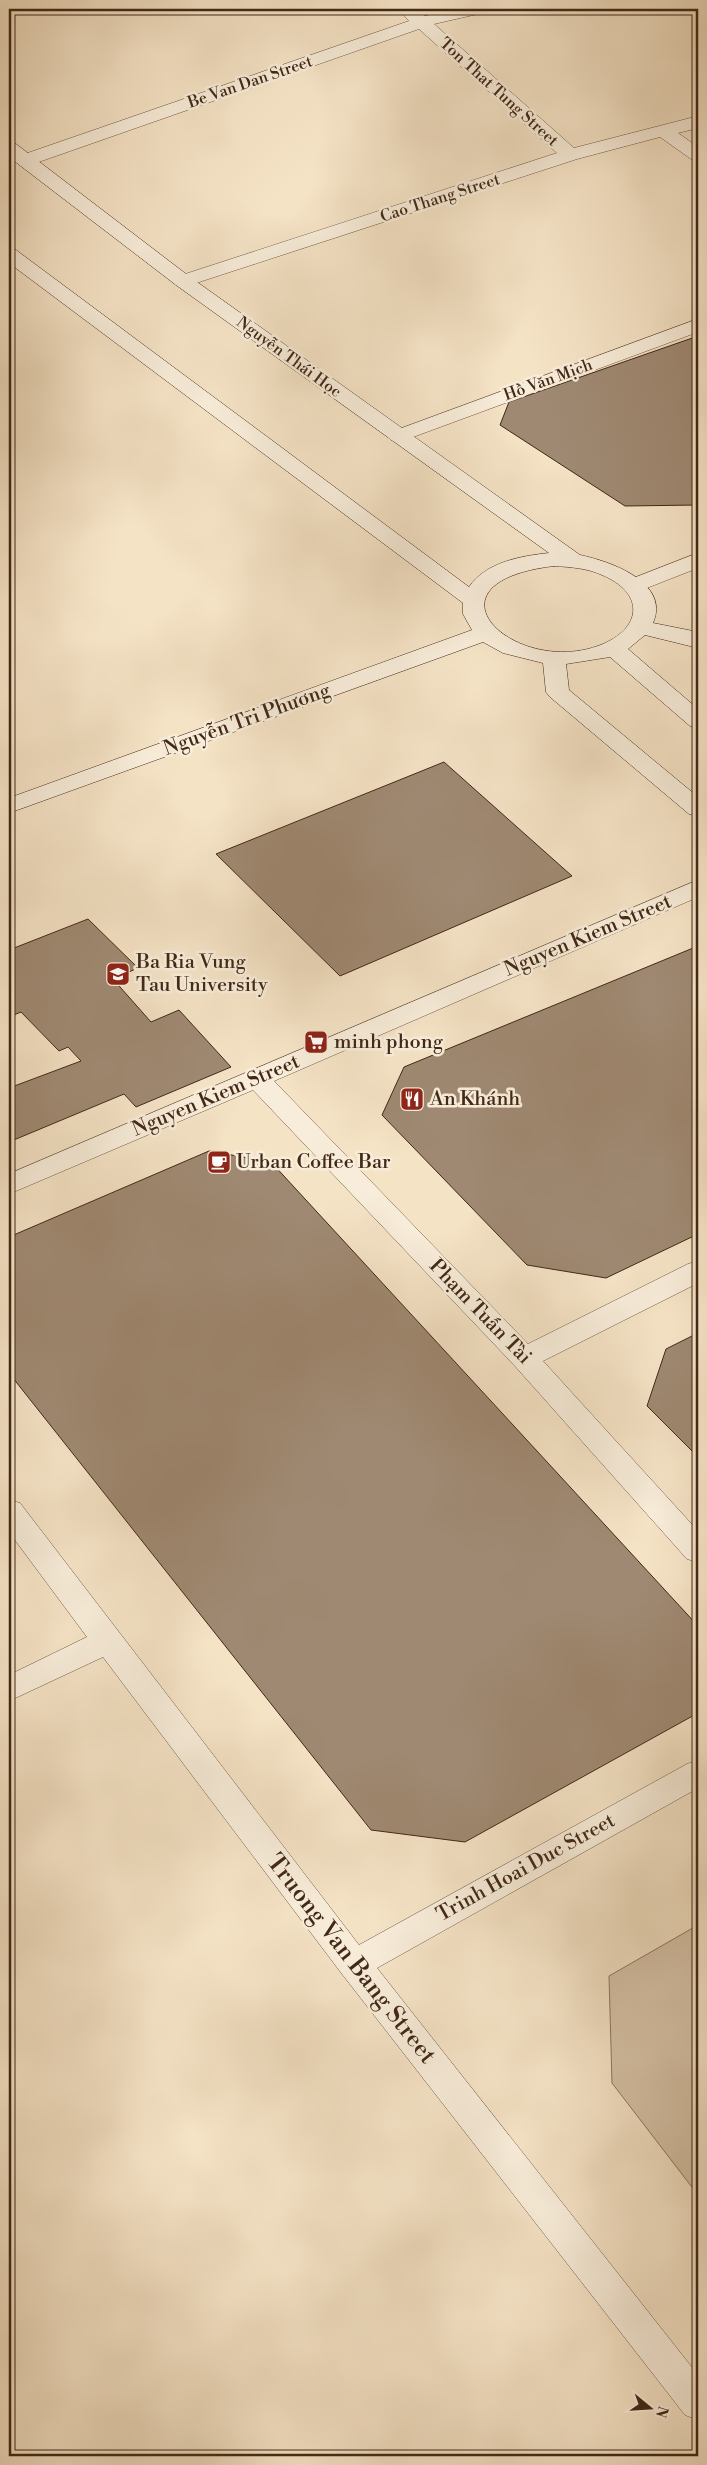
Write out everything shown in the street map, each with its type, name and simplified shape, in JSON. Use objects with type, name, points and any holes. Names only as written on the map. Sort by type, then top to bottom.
[{"type":"street","name":"Ton That Tung Street","points":[[406,9],[570,155]]},
{"type":"street","name":"Be Van Dan Street","points":[[26,160],[422,22],[476,9]]},
{"type":"street","name":"Cao Thang Street","points":[[183,281],[570,155],[698,122]]},
{"type":"street","points":[[663,131],[698,155]]},
{"type":"street","name":"Nguyễn Thái Học","points":[[9,148],[183,281],[574,561]]},
{"type":"street","points":[[9,254],[474,601]]},
{"type":"street","name":"Hồ Văn Mịch","points":[[398,436],[698,325]]},
{"type":"street","points":[[634,586],[698,560]]},
{"type":"street","points":[[532,561],[574,561],[610,570],[634,586],[644,600],[645,614],[640,627],[628,639],[614,648],[575,657],[554,657],[527,653],[504,645],[486,633],[476,619],[474,601],[482,584],[495,574],[532,561]]},
{"type":"street","points":[[640,627],[694,638],[698,641]]},
{"type":"street","name":"Nguyễn Tri Phương","points":[[9,806],[486,633]]},
{"type":"street","points":[[614,648],[698,721]]},
{"type":"street","points":[[554,657],[558,692],[698,809]]},
{"type":"street","name":"Nguyen Kiem Street","points":[[9,1184],[698,888]]},
{"type":"street","name":"Phạm Tuấn Tài","points":[[257,1079],[524,1358],[698,1551]]},
{"type":"street","points":[[524,1358],[698,1271]]},
{"type":"street","name":"Truong Van Bang Street","points":[[9,1511],[354,1964],[698,2402]]},
{"type":"street","points":[[9,1689],[109,1640]]},
{"type":"street","name":"Trinh Hoai Duc Street","points":[[354,1964],[698,1772]]},
{"type":"shaded area","points":[[698,1925],[698,2195],[612,2083],[609,1976]]},
{"type":"building","points":[[698,336],[698,505],[625,506],[500,425],[509,402]]},
{"type":"building","points":[[444,762],[572,876],[340,976],[216,854]]},
{"type":"building","points":[[88,919],[138,968],[113,979],[151,1022],[179,1010],[231,1067],[136,1107],[124,1094],[9,1142],[9,1088],[81,1061],[68,1047],[59,1051],[21,1012],[9,1017],[9,950]]},
{"type":"building","points":[[698,946],[698,1234],[606,1278],[527,1265],[382,1115],[404,1067]]},
{"type":"building","points":[[209,1151],[271,1162],[698,1626],[698,1713],[465,1842],[371,1830],[9,1373],[9,1237]]},
{"type":"building","points":[[698,1333],[698,1457],[647,1406],[666,1349]]},
{"type":"place","name":"Ba Ria Vung Tau University","points":[[118,974]]},
{"type":"place","name":"minh phong","points":[[316,1042]]},
{"type":"place","name":"An Khánh","points":[[412,1099]]},
{"type":"place","name":"Urban Coffee Bar","points":[[219,1162]]}]
